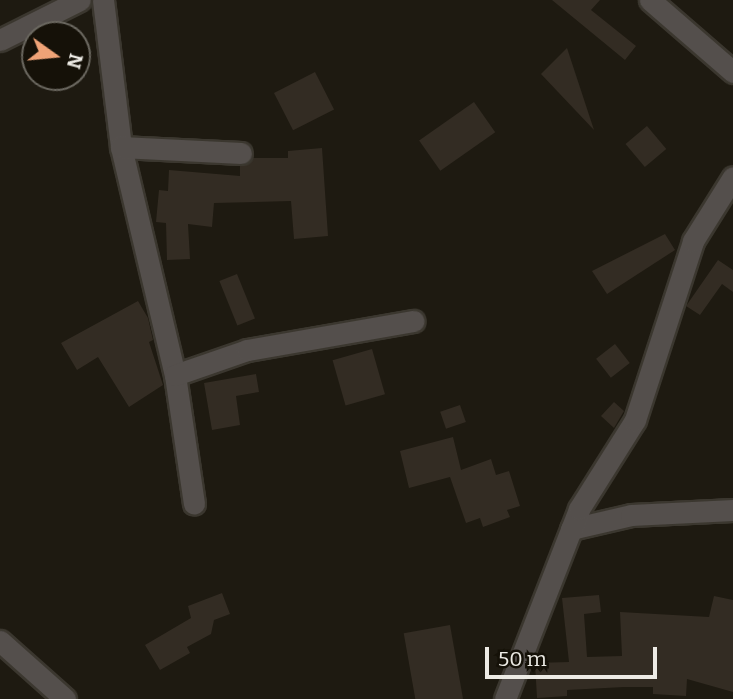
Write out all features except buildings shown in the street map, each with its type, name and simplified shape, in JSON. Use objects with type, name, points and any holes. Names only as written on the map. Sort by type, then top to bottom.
[{"type":"street","points":[[0,40],[80,0]]},
{"type":"street","points":[[103,0],[121,147],[175,375],[194,504]]},
{"type":"street","points":[[650,0],[733,72]]},
{"type":"street","points":[[121,147],[241,153]]},
{"type":"street","points":[[505,699],[571,529],[635,419],[693,242],[733,177]]},
{"type":"street","points":[[175,375],[247,350],[414,321]]},
{"type":"street","points":[[571,529],[631,515],[733,510]]},
{"type":"street","points":[[0,641],[52,694]]}]
